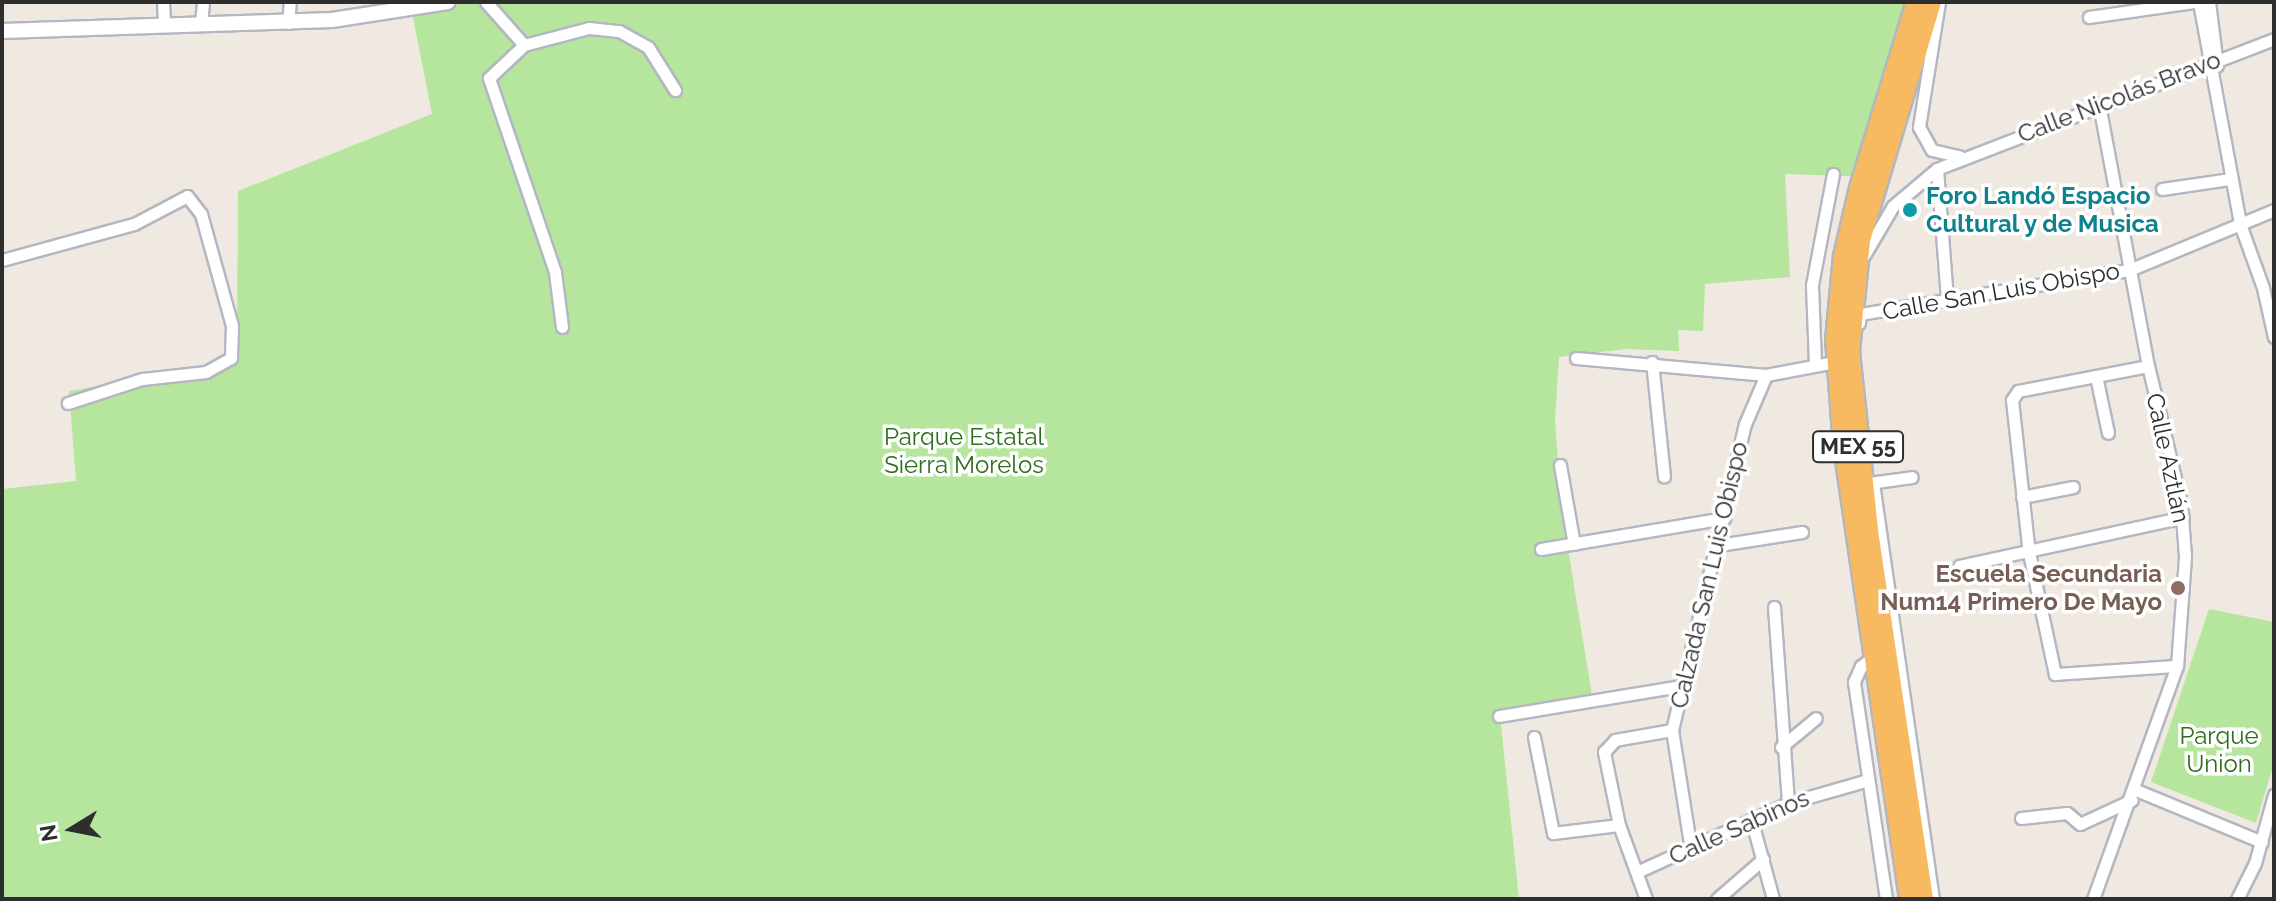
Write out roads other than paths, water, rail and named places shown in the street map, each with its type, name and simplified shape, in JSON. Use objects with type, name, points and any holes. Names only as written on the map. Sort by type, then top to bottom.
[{"type":"highway","name":"MEX 55","points":[[1909,899],[1873,657],[1835,362],[1836,311],[1849,231],[1916,2]]},
{"type":"highway","name":"MEX 55","points":[[1924,899],[1851,371],[1857,268],[1875,181],[1932,2]]},
{"type":"street","points":[[163,2],[164,24]]},
{"type":"street","points":[[201,22],[203,2]]},
{"type":"street","points":[[288,23],[290,2]]},
{"type":"street","points":[[2,31],[201,22],[288,23],[384,15],[448,2]]},
{"type":"street","points":[[486,2],[524,45]]},
{"type":"street","points":[[1939,2],[1920,134],[1938,154],[1964,156]]},
{"type":"street","points":[[2089,17],[2197,2],[2213,62]]},
{"type":"street","points":[[2209,2],[2213,62],[2230,179],[2240,224],[2273,320],[2274,337]]},
{"type":"street","points":[[562,327],[552,260],[488,84],[524,45],[589,28],[619,31],[660,58],[675,90]]},
{"type":"street","name":"Calle Nicolás Bravo","points":[[1857,268],[1893,206],[1937,169],[1964,156],[2274,39]]},
{"type":"street","name":"Calle Aztlán","points":[[2093,899],[2134,795],[2177,666],[2183,517],[2148,366],[2099,104]]},
{"type":"street","points":[[1937,169],[1947,300]]},
{"type":"street","points":[[1815,364],[1812,285],[1833,174]]},
{"type":"street","points":[[2162,189],[2230,179]]},
{"type":"street","points":[[2,260],[134,224],[187,196],[201,214],[232,326],[231,358],[206,372],[142,379],[68,403]]},
{"type":"street","name":"Calle San Luis Obispo","points":[[1868,483],[1859,375],[1860,314],[2129,270],[2274,210]]},
{"type":"street","points":[[1576,358],[1652,362],[1766,375],[1835,362]]},
{"type":"street","points":[[1652,362],[1664,476]]},
{"type":"street","points":[[2148,366],[2011,395],[2029,553],[2054,672],[2061,675],[2177,666]]},
{"type":"street","name":"Calzada San Luis Obispo","points":[[1691,850],[1672,730],[1686,685],[1745,424],[1766,375]]},
{"type":"street","points":[[2096,376],[2108,433]]},
{"type":"street","points":[[1560,465],[1574,544]]},
{"type":"street","points":[[1912,477],[1868,483],[1933,899]]},
{"type":"street","points":[[2022,497],[2073,487]]},
{"type":"street","points":[[1959,566],[2183,517]]},
{"type":"street","points":[[1541,549],[1724,518]]},
{"type":"street","points":[[1719,545],[1802,532]]},
{"type":"street","points":[[1774,607],[1781,747],[1788,803]]},
{"type":"street","points":[[1873,657],[1861,666],[1854,682],[1886,899]]},
{"type":"street","points":[[1499,716],[1686,685]]},
{"type":"street","points":[[1781,747],[1816,718]]},
{"type":"street","points":[[1639,871],[1619,825],[1605,748],[1615,740],[1672,730]]},
{"type":"street","points":[[1534,737],[1553,833],[1619,825]]},
{"type":"street","name":"Calle Sabinos","points":[[1646,899],[1639,871],[1691,850],[1788,803],[1868,780]]},
{"type":"street","points":[[2021,818],[2071,815],[2083,823],[2134,795],[2262,842]]},
{"type":"street","points":[[2237,899],[2262,842],[2274,795]]},
{"type":"street","points":[[1752,822],[1773,899]]},
{"type":"street","points":[[1883,878],[1902,856]]},
{"type":"street","points":[[1717,899],[1763,859]]},
{"type":"place","name":"Foro Landó Espacio Cultural y de Musica","points":[[1910,210]]},
{"type":"place","name":"Escuela Secundaria Num14 Primero De Mayo","points":[[2178,588]]},
{"type":"park label","name":"Parque Estatal Sierra Morelos","points":[[964,451]]},
{"type":"park label","name":"Parque Union","points":[[2219,750]]}]
